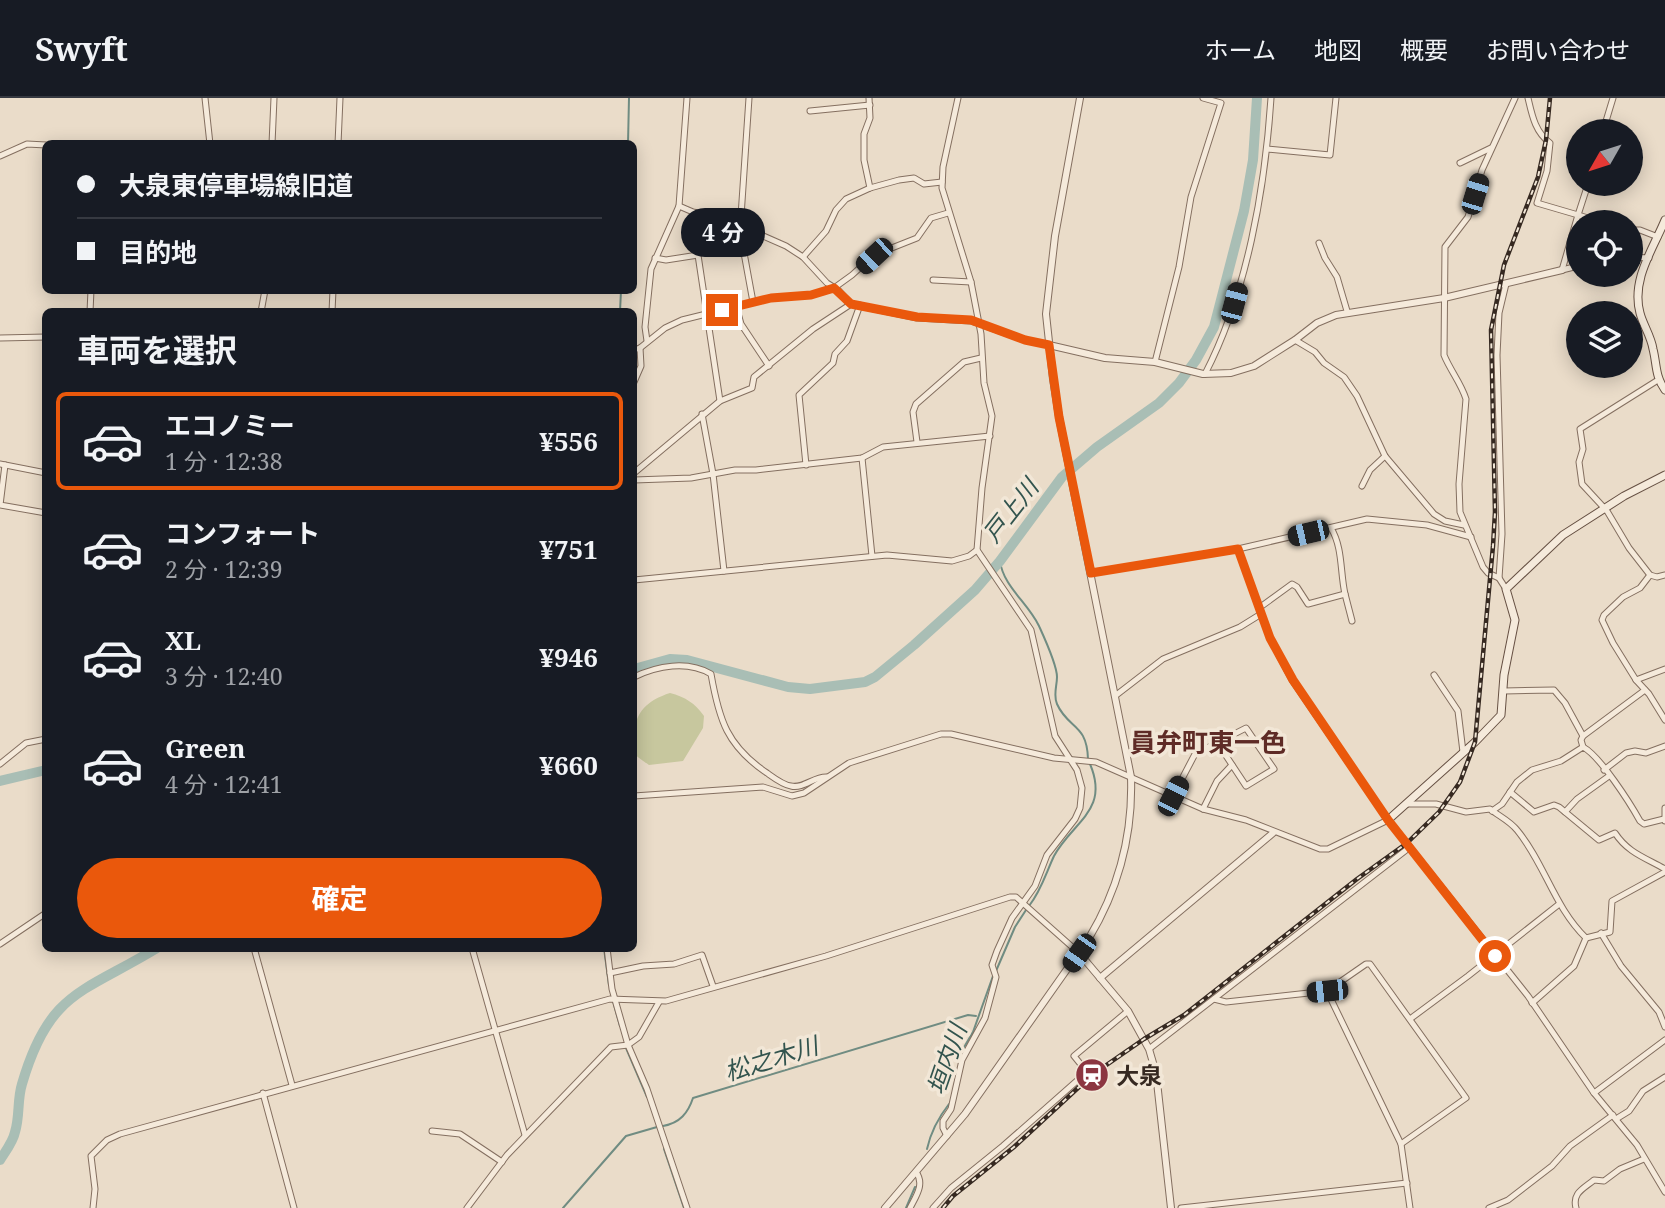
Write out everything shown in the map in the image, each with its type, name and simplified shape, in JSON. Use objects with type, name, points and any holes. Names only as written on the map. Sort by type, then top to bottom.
[{"type":"main road","points":[[1665,220],[1661,237],[1638,282],[1637,296],[1653,349],[1658,380],[1665,390]]},
{"type":"main road","points":[[1388,820],[1499,719],[1504,705],[1504,675],[1516,620],[1506,589],[1563,535],[1665,475]]},
{"type":"street","points":[[205,98],[210,140]]},
{"type":"street","points":[[272,140],[274,98]]},
{"type":"street","points":[[338,140],[340,98]]},
{"type":"street","points":[[648,341],[645,327],[649,278],[655,258],[679,206],[687,98]]},
{"type":"street","points":[[748,98],[740,222],[742,249],[753,302]]},
{"type":"street","points":[[947,1136],[943,1121],[951,1109],[962,1060],[985,1018],[997,951],[1012,918],[1035,886],[1052,848],[1075,819],[1080,807],[1082,788],[1080,777],[1055,736],[1031,630],[977,550],[992,416],[984,383],[981,334],[971,282],[948,213],[942,182],[958,98]]},
{"type":"street","points":[[885,1208],[947,1136],[1079,953],[1101,918],[1119,878],[1127,845],[1131,818],[1131,777],[1066,448],[1046,314],[1051,260],[1080,98]]},
{"type":"street","points":[[1155,362],[1179,267],[1191,197],[1221,103],[1203,98]]},
{"type":"street","points":[[1204,374],[1225,333],[1250,249],[1267,149],[1271,98]]},
{"type":"street","points":[[1267,149],[1330,155],[1336,98]]},
{"type":"street","points":[[1506,589],[1499,578],[1488,573],[1483,567],[1460,513],[1459,484],[1466,399],[1444,355],[1444,299],[1445,247],[1468,218],[1482,170],[1515,98]]},
{"type":"street","points":[[1528,98],[1533,120],[1543,138],[1550,144],[1548,171],[1537,203],[1566,211]]},
{"type":"street","points":[[1607,119],[1613,98]]},
{"type":"street","points":[[810,111],[870,101],[870,118],[864,134],[864,160],[870,188]]},
{"type":"street","points":[[0,156],[27,144],[42,145]]},
{"type":"street","points":[[1460,163],[1491,148]]},
{"type":"street","points":[[803,257],[826,231],[842,203],[870,188],[910,179],[924,184],[942,182]]},
{"type":"street","points":[[679,206],[698,214],[740,222],[752,231],[786,246],[803,257],[851,304],[917,317],[978,323],[1025,340],[1105,358],[1155,362],[1204,374],[1247,369],[1295,340],[1317,323],[1347,311],[1444,299],[1566,269]]},
{"type":"street","points":[[637,375],[641,366],[637,349],[675,323],[783,295],[811,295],[834,288],[874,256],[917,238],[931,218],[948,213]]},
{"type":"street","points":[[698,214],[698,256],[720,401]]},
{"type":"street","points":[[1643,231],[1661,237]]},
{"type":"street","points":[[1319,243],[1337,277],[1347,311]]},
{"type":"street","points":[[655,258],[666,260],[698,256]]},
{"type":"street","points":[[1562,270],[1566,256]]},
{"type":"street","points":[[1643,258],[1649,258]]},
{"type":"street","points":[[933,280],[971,282]]},
{"type":"street","points":[[1499,578],[1502,534],[1497,355],[1499,313],[1506,284]]},
{"type":"street","points":[[637,470],[720,401],[752,388],[754,377],[813,329],[851,304]]},
{"type":"street","points":[[806,465],[799,395],[833,363],[835,354],[847,341],[860,305]]},
{"type":"street","points":[[736,306],[741,324],[769,366]]},
{"type":"street","points":[[0,338],[42,337]]},
{"type":"street","points":[[1295,340],[1315,352],[1324,363],[1344,376],[1385,456],[1434,514],[1446,521],[1464,525]]},
{"type":"street","points":[[917,442],[913,412],[916,404],[964,362],[981,358]]},
{"type":"street","points":[[1658,380],[1580,429],[1584,449],[1579,462],[1582,484],[1604,509],[1650,575],[1657,578],[1665,575]]},
{"type":"street","points":[[702,414],[713,474],[724,571]]},
{"type":"street","points":[[637,480],[665,481],[735,470],[806,465],[862,458],[883,447],[990,436]]},
{"type":"street","points":[[1362,486],[1370,470],[1385,456]]},
{"type":"street","points":[[862,458],[872,556]]},
{"type":"street","points":[[42,472],[2,464],[0,505],[42,512]]},
{"type":"street","points":[[1091,573],[1238,549],[1373,519],[1434,526],[1471,537]]},
{"type":"street","points":[[1331,528],[1342,563],[1341,575],[1352,621]]},
{"type":"street","points":[[1238,549],[1270,638],[1293,680],[1388,820],[1532,1003],[1594,1093],[1637,1145],[1665,1192]]},
{"type":"street","points":[[637,580],[872,556],[897,555],[952,561],[969,556],[977,550]]},
{"type":"street","points":[[1650,575],[1640,588],[1623,597],[1602,620],[1636,680],[1665,720]]},
{"type":"street","points":[[1115,696],[1163,659],[1240,627],[1292,584],[1308,604],[1345,594]]},
{"type":"street","points":[[637,676],[671,666],[691,666],[705,670],[710,674],[721,721],[738,750],[748,760],[789,786],[798,786],[819,776],[827,777]]},
{"type":"street","points":[[1636,680],[1665,669]]},
{"type":"street","points":[[1434,675],[1458,710],[1464,752]]},
{"type":"street","points":[[1504,691],[1554,690],[1565,703],[1583,736]]},
{"type":"street","points":[[1645,690],[1581,740],[1583,747],[1609,776],[1644,824],[1664,820],[1665,808]]},
{"type":"street","points":[[1173,796],[1195,754],[1217,742],[1246,728],[1275,769],[1246,786],[1217,742]]},
{"type":"street","points":[[637,796],[763,787],[792,796],[804,793],[849,763],[941,734],[951,734],[1071,761],[1092,761],[1203,809],[1246,820],[1273,833],[1325,850],[1388,820]]},
{"type":"street","points":[[0,764],[26,743],[42,740]]},
{"type":"street","points":[[1604,770],[1626,753],[1635,751],[1646,754],[1665,746]]},
{"type":"street","points":[[1408,804],[1436,804],[1466,812],[1492,811],[1502,804],[1517,782],[1532,770],[1561,761],[1583,747]]},
{"type":"street","points":[[1203,809],[1217,781],[1232,765]]},
{"type":"street","points":[[1565,812],[1577,799],[1609,776]]},
{"type":"street","points":[[1510,792],[1534,812],[1554,805],[1599,840],[1615,833],[1621,842],[1640,858],[1665,871]]},
{"type":"street","points":[[1492,811],[1518,831],[1542,870],[1558,905],[1586,938]]},
{"type":"street","points":[[1100,978],[1273,833]]},
{"type":"street","points":[[1149,1049],[1410,847]]},
{"type":"street","points":[[1532,1003],[1574,966],[1586,938],[1610,932],[1612,901],[1665,871]]},
{"type":"street","points":[[93,1208],[95,1189],[91,1156],[107,1140],[120,1134],[494,1029],[612,999],[659,1002],[826,956],[1016,897],[1079,953],[1128,1011],[1149,1049],[1156,1073],[1171,1208]]},
{"type":"street","points":[[1410,1019],[1558,905]]},
{"type":"street","points":[[0,944],[42,916]]},
{"type":"street","points":[[1601,933],[1621,967],[1662,1011],[1665,1027]]},
{"type":"street","points":[[255,952],[292,1085]]},
{"type":"street","points":[[473,952],[525,1135]]},
{"type":"street","points":[[607,952],[612,999],[625,1044],[647,1089],[687,1208]]},
{"type":"street","points":[[610,973],[643,966],[674,964],[702,955],[713,986]]},
{"type":"street","points":[[1214,999],[1226,1002],[1327,991],[1368,964],[1466,1098],[1401,1144]]},
{"type":"street","points":[[1327,991],[1401,1144],[1409,1208]]},
{"type":"street","points":[[467,1208],[525,1135],[611,1047],[639,1037],[659,1002]]},
{"type":"street","points":[[933,1208],[951,1188],[1087,1072],[1074,1056],[1128,1011]]},
{"type":"street","points":[[1594,1093],[1665,1040]]},
{"type":"street","points":[[1489,1208],[1517,1193],[1552,1166],[1570,1146],[1614,1117],[1629,1111],[1643,1091],[1665,1077]]},
{"type":"street","points":[[262,1093],[294,1208]]},
{"type":"street","points":[[432,1131],[460,1134],[502,1162]]},
{"type":"street","points":[[1576,1208],[1576,1194],[1594,1180],[1604,1181],[1620,1168],[1644,1159]]},
{"type":"street","points":[[910,1208],[920,1187],[916,1172]]},
{"type":"street","points":[[1181,1208],[1407,1183]]},
{"type":"green space","points":[[670,693],[697,707],[704,716],[703,728],[683,761],[649,765],[637,756],[637,721],[644,708],[655,699]]},
{"type":"waterway","points":[[628,140],[629,98]]},
{"type":"waterway","name":"戸上川","points":[[637,668],[670,659],[687,660],[788,687],[810,689],[865,682],[914,645],[975,590],[1000,561],[1062,477],[1097,447],[1159,403],[1179,383],[1196,360],[1214,327],[1244,211],[1253,160],[1257,98]]},
{"type":"waterway","points":[[620,308],[621,294]]},
{"type":"waterway","points":[[1000,561],[1006,578],[1044,637],[1056,672],[1057,704],[1066,718],[1081,732],[1088,759]]},
{"type":"waterway","points":[[1029,906],[1054,856],[1092,805],[1095,780],[1090,764]]},
{"type":"waterway","points":[[0,781],[42,771]]},
{"type":"waterway","points":[[996,971],[1015,927],[1026,910]]},
{"type":"waterway","name":"戸上川","points":[[0,1160],[14,1136],[20,1090],[44,1030],[72,998],[150,952]]},
{"type":"waterway","points":[[605,952],[609,985]]},
{"type":"waterway","name":"垣内川","points":[[961,1058],[993,976]]},
{"type":"waterway","points":[[613,1001],[620,1026]]},
{"type":"waterway","name":"松之木川","points":[[663,1126],[682,1116],[693,1098],[968,1015],[976,1016]]},
{"type":"waterway","points":[[626,1048],[647,1097]]},
{"type":"waterway","name":"垣内川","points":[[927,1149],[935,1125],[949,1104]]},
{"type":"waterway","name":"松之木川","points":[[563,1208],[626,1136],[657,1127]]},
{"type":"waterway","points":[[664,1149],[684,1208]]},
{"type":"waterway","name":"垣内川","points":[[906,1208],[915,1187]]},
{"type":"railway","points":[[943,1208],[953,1196],[1014,1147],[1092,1075],[1184,1015],[1407,843],[1439,812],[1460,782],[1475,742],[1493,546],[1495,512],[1491,330],[1504,265],[1538,177],[1546,140],[1550,98]]},
{"type":"place","name":"大泉","points":[[1092,1075]]},
{"type":"district","name":"員弁町東一色","points":[[1208,742]]},
{"type":"route","points":[[722,310],[783,295],[804,296],[834,288],[851,304],[917,317],[971,320],[1025,340],[1049,345],[1059,417],[1091,573],[1238,549],[1270,638],[1293,680],[1388,820],[1495,956]]}]
